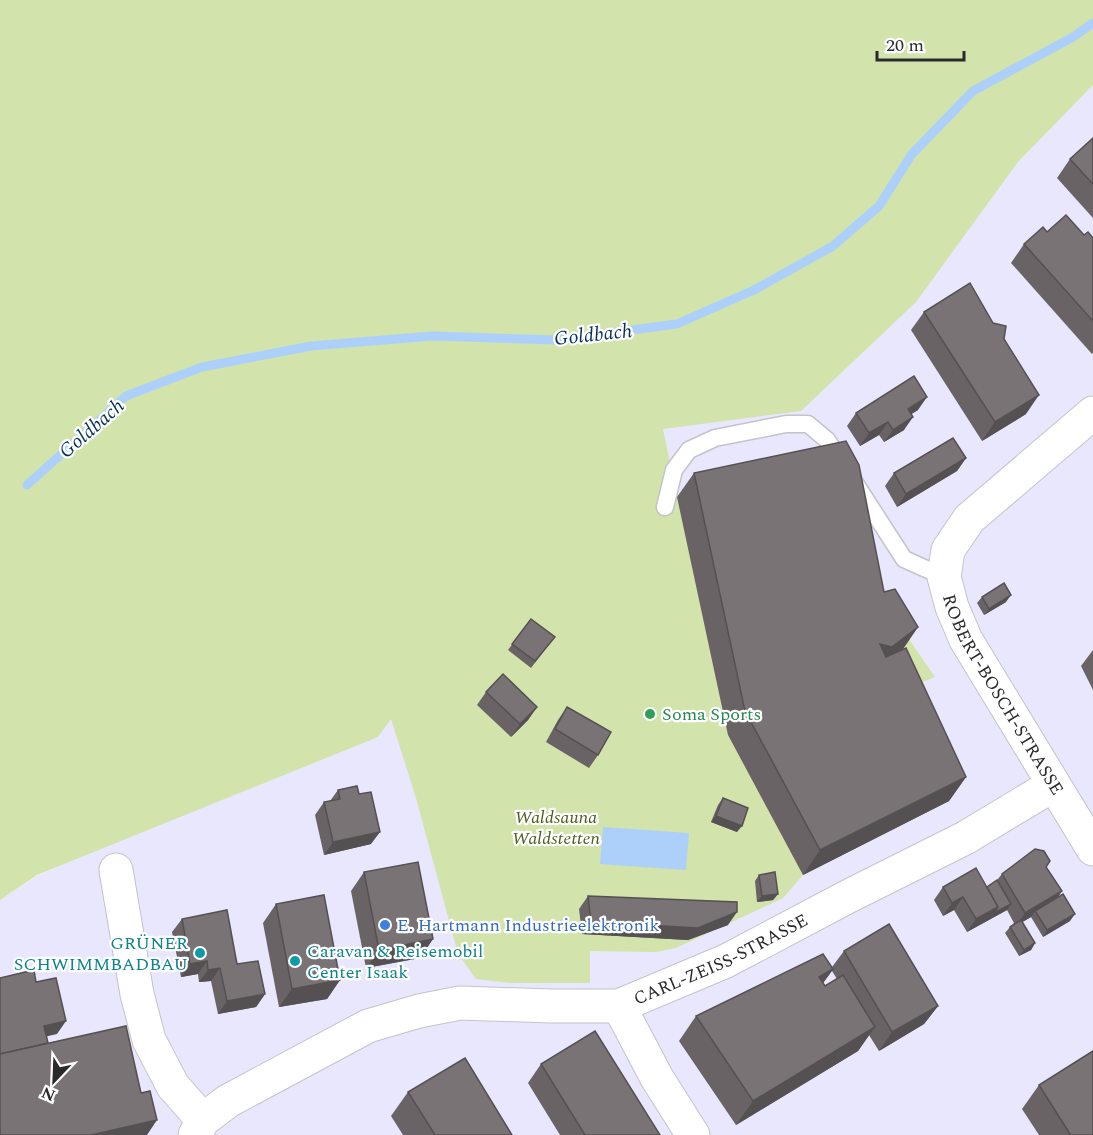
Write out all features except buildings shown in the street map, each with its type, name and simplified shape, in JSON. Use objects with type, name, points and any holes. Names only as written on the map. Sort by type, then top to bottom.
[{"type":"street","name":"ROBERT-BOSCH-STRASSE","points":[[1093,413],[969,519],[948,550],[944,577],[952,607],[966,640],[1093,849]]},
{"type":"street","name":"CARL-ZEISS-STRASSE","points":[[116,870],[137,994],[149,1040],[173,1086],[199,1128],[228,1101],[368,1026],[419,1011],[460,1002],[619,1006],[726,961],[965,837],[1053,785]]},
{"type":"street","points":[[619,1006],[657,1078],[693,1135]]},
{"type":"lane","points":[[665,507],[674,470],[689,450],[715,438],[786,424],[808,424],[827,440],[904,559],[944,577]]},
{"type":"shaded area","points":[[1093,85],[1093,1135],[0,1135],[0,900],[37,876],[391,718],[666,449],[663,429],[1018,162]]},
{"type":"green space","name":"Waldsauna Waldstetten","points":[[0,0],[1093,0],[1093,85],[1018,162],[916,302],[801,411],[663,429],[677,497],[856,563],[935,677],[897,692],[949,801],[803,875],[783,898],[676,948],[656,952],[590,951],[590,983],[510,983],[476,979],[458,954],[416,798],[391,719],[378,737],[37,875],[0,900]]},
{"type":"water","points":[[603,827],[689,833],[686,870],[600,864]]},
{"type":"waterway","name":"Goldbach","points":[[27,485],[126,396],[202,367],[311,346],[432,336],[556,340],[677,324],[754,290],[833,246],[879,206],[912,154],[973,91],[1073,37],[1093,23]]},
{"type":"place","name":"Soma Sports","points":[[650,714]]},
{"type":"place","name":"E. Hartmann Industrieelektronik","points":[[385,925]]},
{"type":"place","name":"GRÜNER SCHWIMMBADBAU","points":[[200,953]]},
{"type":"place","name":"Caravan & Reisemobil Center Isaak","points":[[295,961]]}]
